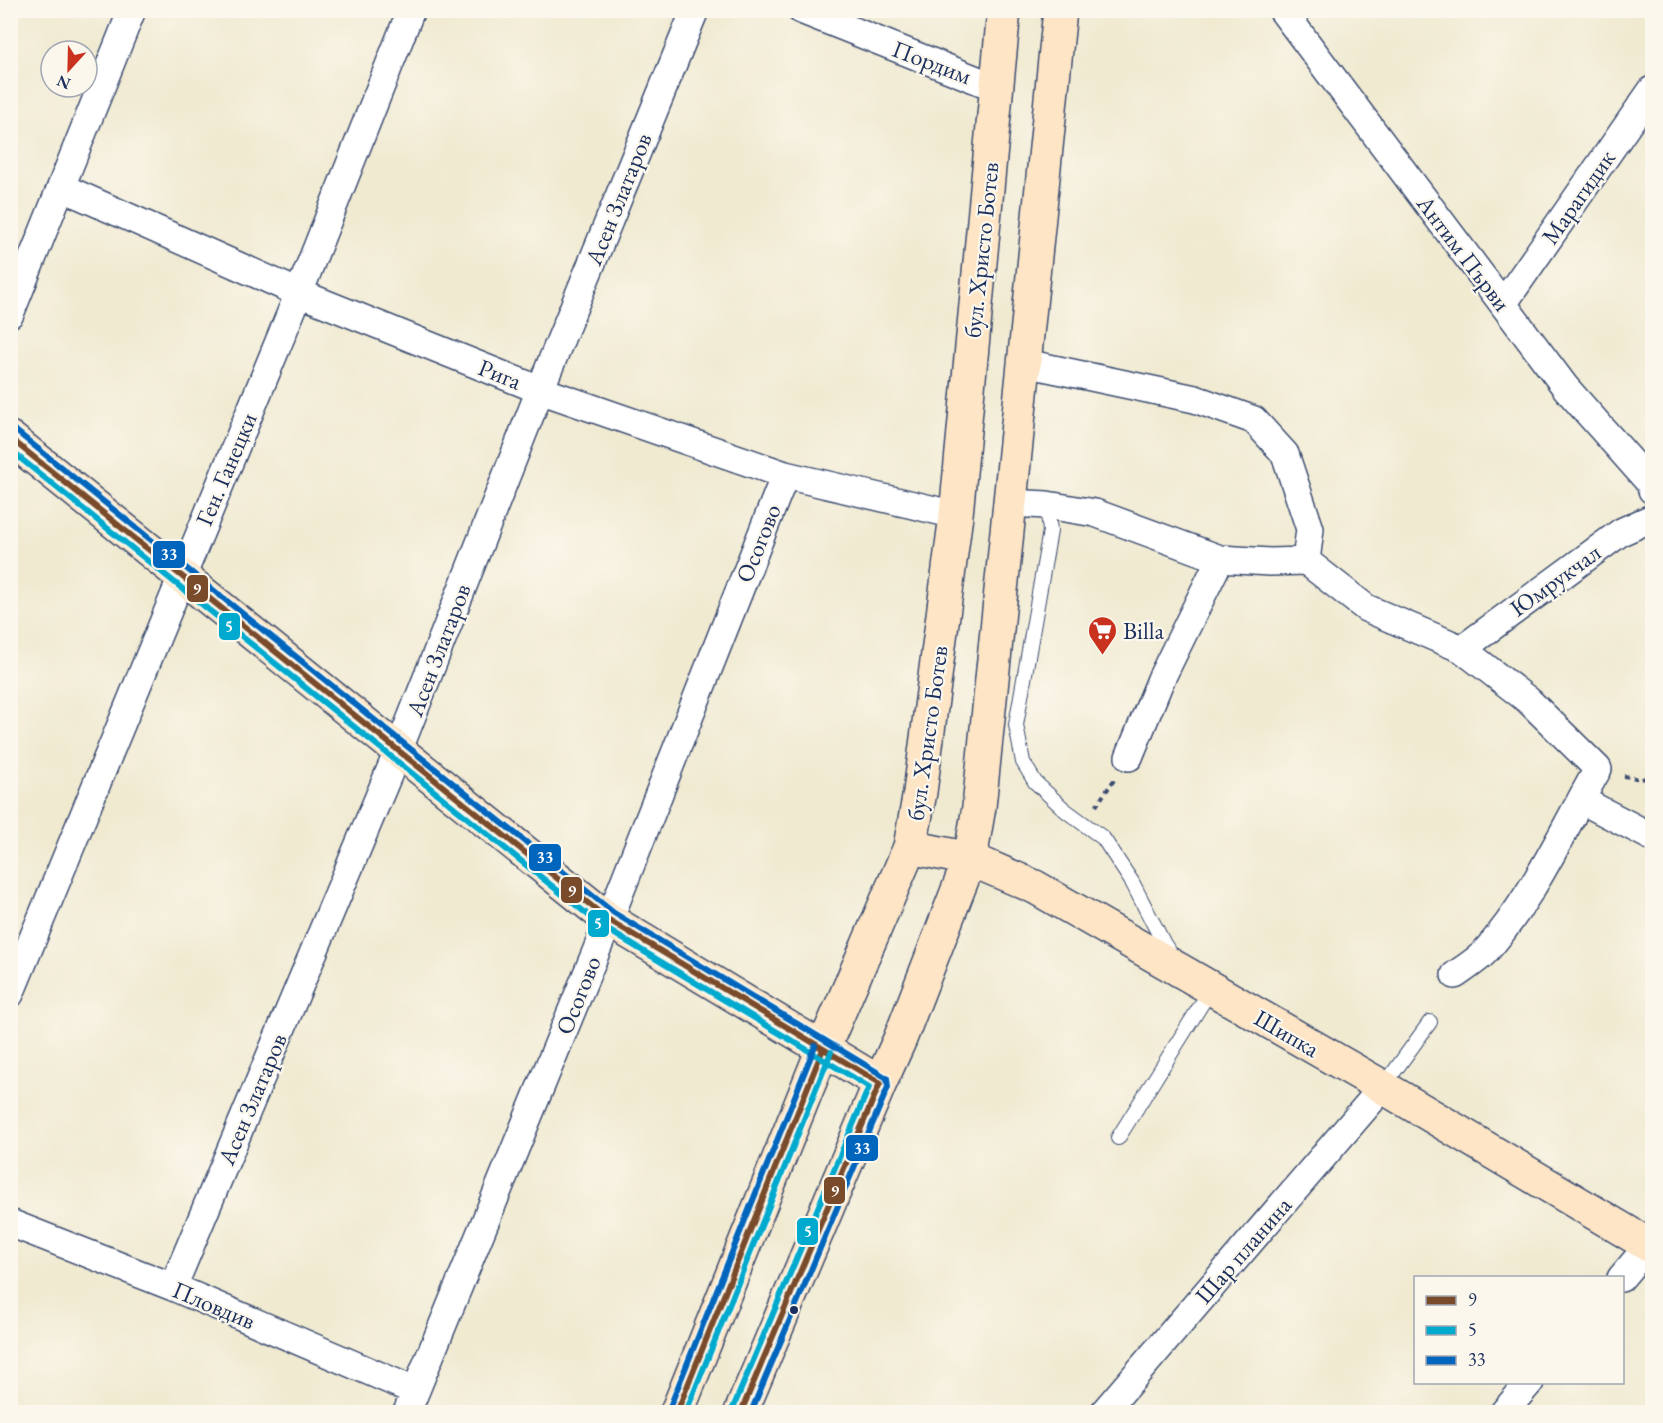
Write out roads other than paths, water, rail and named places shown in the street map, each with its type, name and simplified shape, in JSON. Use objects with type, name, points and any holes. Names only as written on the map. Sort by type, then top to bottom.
[{"type":"main road","name":"бул. Христо Ботев","points":[[677,1413],[823,1049],[910,847],[920,792],[956,515],[1004,10]]},
{"type":"main road","points":[[741,1413],[900,1039],[970,860],[980,807],[1060,10]]},
{"type":"main road","points":[[10,438],[182,574],[609,920],[880,1083]]},
{"type":"main road","name":"Шипка","points":[[910,847],[970,860],[1035,887],[1383,1087],[1651,1246]]},
{"type":"street","points":[[10,314],[132,10]]},
{"type":"street","name":"Ген. Ганецки","points":[[10,994],[299,293],[411,10]]},
{"type":"street","name":"Асен Златаров","points":[[173,1287],[399,749],[540,390],[695,10]]},
{"type":"street","name":"Пордим","points":[[801,10],[997,88]]},
{"type":"street","name":"Антим Първи","points":[[1282,10],[1566,388],[1650,483],[1653,490]]},
{"type":"street","name":"Марагидик","points":[[1503,304],[1653,90]]},
{"type":"street","name":"Рига","points":[[61,187],[299,293],[540,390],[785,475],[956,515]]},
{"type":"street","points":[[1025,363],[1195,399],[1254,420],[1285,454],[1310,529],[1306,561]]},
{"type":"street","name":"Осогово","points":[[411,1402],[609,920],[785,475]]},
{"type":"street","points":[[1009,503],[1047,505],[1095,513],[1220,559],[1270,562],[1306,561],[1366,608],[1462,649],[1529,701],[1598,769],[1542,872],[1499,935],[1482,955],[1455,975]]},
{"type":"street","name":"Юмрукчал","points":[[1462,649],[1621,532],[1653,518]]},
{"type":"street","points":[[1129,757],[1161,679],[1220,559]]},
{"type":"street","points":[[1581,800],[1653,837]]},
{"type":"street","name":"Шар планина","points":[[1104,1413],[1383,1087]]},
{"type":"street","name":"Пловдив","points":[[10,1223],[173,1287],[411,1402]]},
{"type":"street","points":[[1623,1276],[1651,1246]]},
{"type":"street","points":[[1504,1413],[1529,1384]]},
{"type":"lane","points":[[1047,505],[1050,531],[1016,724],[1023,762],[1035,782],[1103,838],[1132,882],[1164,944],[1199,982],[1118,1138]]},
{"type":"lane","points":[[1383,1087],[1431,1022]]},
{"type":"place","name":"Billa","points":[[1102,656]]}]
